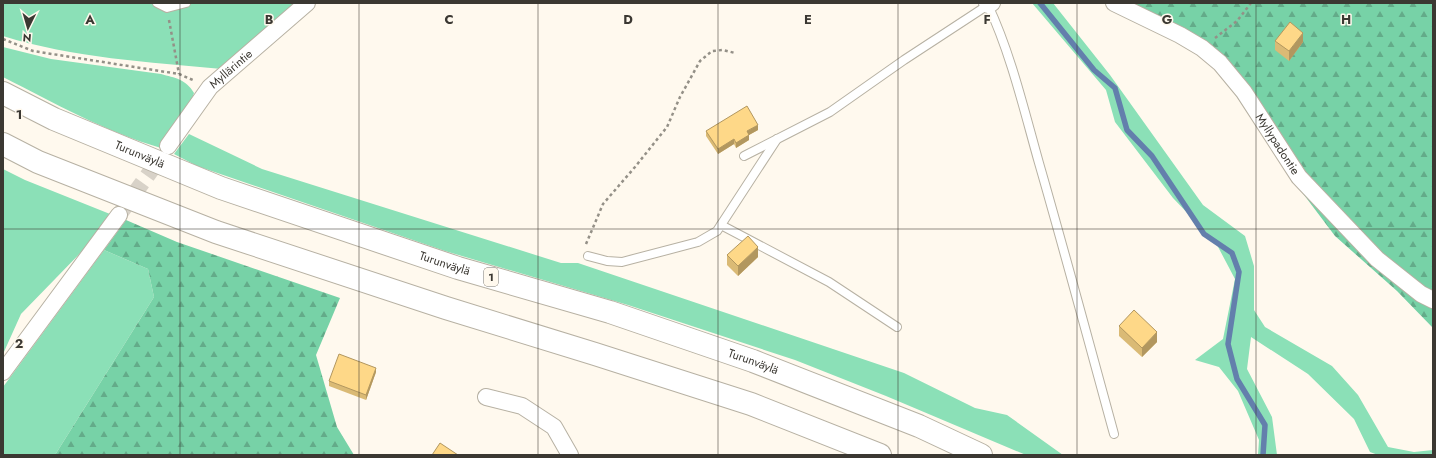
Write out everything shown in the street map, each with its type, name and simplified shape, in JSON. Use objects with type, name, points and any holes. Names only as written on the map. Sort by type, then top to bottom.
[{"type":"highway","name":"Turunväylä","points":[[3,93],[54,119],[221,188],[458,268],[610,312],[753,361],[919,426],[981,455]]},
{"type":"highway","points":[[3,144],[38,162],[216,232],[446,308],[603,356],[751,404],[880,455]]},
{"type":"street","name":"Myllärintie","points":[[168,146],[210,87],[307,3]]},
{"type":"street","name":"Myllypadontie","points":[[1114,3],[1180,34],[1202,48],[1220,63],[1244,92],[1299,177],[1377,259],[1421,294],[1433,300]]},
{"type":"street","points":[[3,372],[119,215]]},
{"type":"street","points":[[486,397],[522,406],[554,427],[570,455]]},
{"type":"lane","points":[[157,3],[167,8],[186,3]]},
{"type":"lane","points":[[744,156],[830,112],[904,60],[989,4],[1000,31],[1023,106],[1114,434]]},
{"type":"lane","points":[[588,256],[607,261],[622,262],[698,242],[717,231],[777,139]]},
{"type":"lane","points":[[721,225],[829,282],[897,327]]},
{"type":"path","points":[[1202,48],[1237,20],[1250,3]]},
{"type":"path","points":[[167,8],[180,74]]},
{"type":"path","points":[[3,39],[33,51],[180,74],[210,87]]},
{"type":"path","points":[[588,256],[586,244],[603,204],[635,168],[667,127],[680,97],[700,61],[712,51],[723,50],[735,53]]},
{"type":"green space","points":[[3,3],[299,3],[222,69],[84,54],[3,36]]},
{"type":"green space","points":[[1032,3],[1053,3],[1110,75],[1203,205],[1245,236],[1254,266],[1254,310],[1265,327],[1332,366],[1358,395],[1388,447],[1414,452],[1433,450],[1433,455],[1378,455],[1370,452],[1354,419],[1308,374],[1251,337],[1247,369],[1272,417],[1277,455],[1258,455],[1259,440],[1238,391],[1219,367],[1195,360],[1223,339],[1235,279],[1216,243],[1173,198],[1115,122],[1106,90]]},
{"type":"green space","points":[[1128,3],[1433,3],[1433,328],[1397,291],[1335,236],[1289,175],[1221,73],[1194,47]]},
{"type":"green space","points":[[3,47],[51,59],[161,74],[184,82],[194,93],[190,105],[161,148],[120,134],[61,107],[3,77]]},
{"type":"green space","points":[[189,134],[262,169],[561,263],[578,263],[904,373],[975,408],[1007,415],[1063,455],[1026,455],[886,396],[795,360],[628,305],[445,251],[197,166],[174,154]]},
{"type":"green space","points":[[3,169],[25,180],[110,214],[91,242],[21,314],[3,354]]},
{"type":"green space","points":[[126,220],[177,242],[340,298],[316,355],[337,427],[354,455],[55,455],[154,297],[148,269],[104,250]]},
{"type":"green space","points":[[104,250],[148,269],[154,297],[55,455],[3,455],[3,387]]},
{"type":"building","points":[[1290,22],[1303,33],[1289,51],[1275,41]]},
{"type":"building","points":[[747,106],[758,125],[747,131],[749,135],[736,143],[734,139],[718,149],[706,131]]},
{"type":"building","points":[[748,236],[758,247],[738,266],[727,255]]},
{"type":"building","points":[[1134,310],[1157,332],[1142,348],[1119,326]]},
{"type":"building","points":[[339,354],[376,368],[366,395],[329,381]]},
{"type":"building","points":[[440,443],[458,455],[432,455]]},
{"type":"waterway","points":[[1040,3],[1094,70],[1115,88],[1127,130],[1152,156],[1204,234],[1232,253],[1239,272],[1228,344],[1237,379],[1265,425],[1263,455]]},
{"type":"tunnel","points":[[119,215],[163,154]]}]
